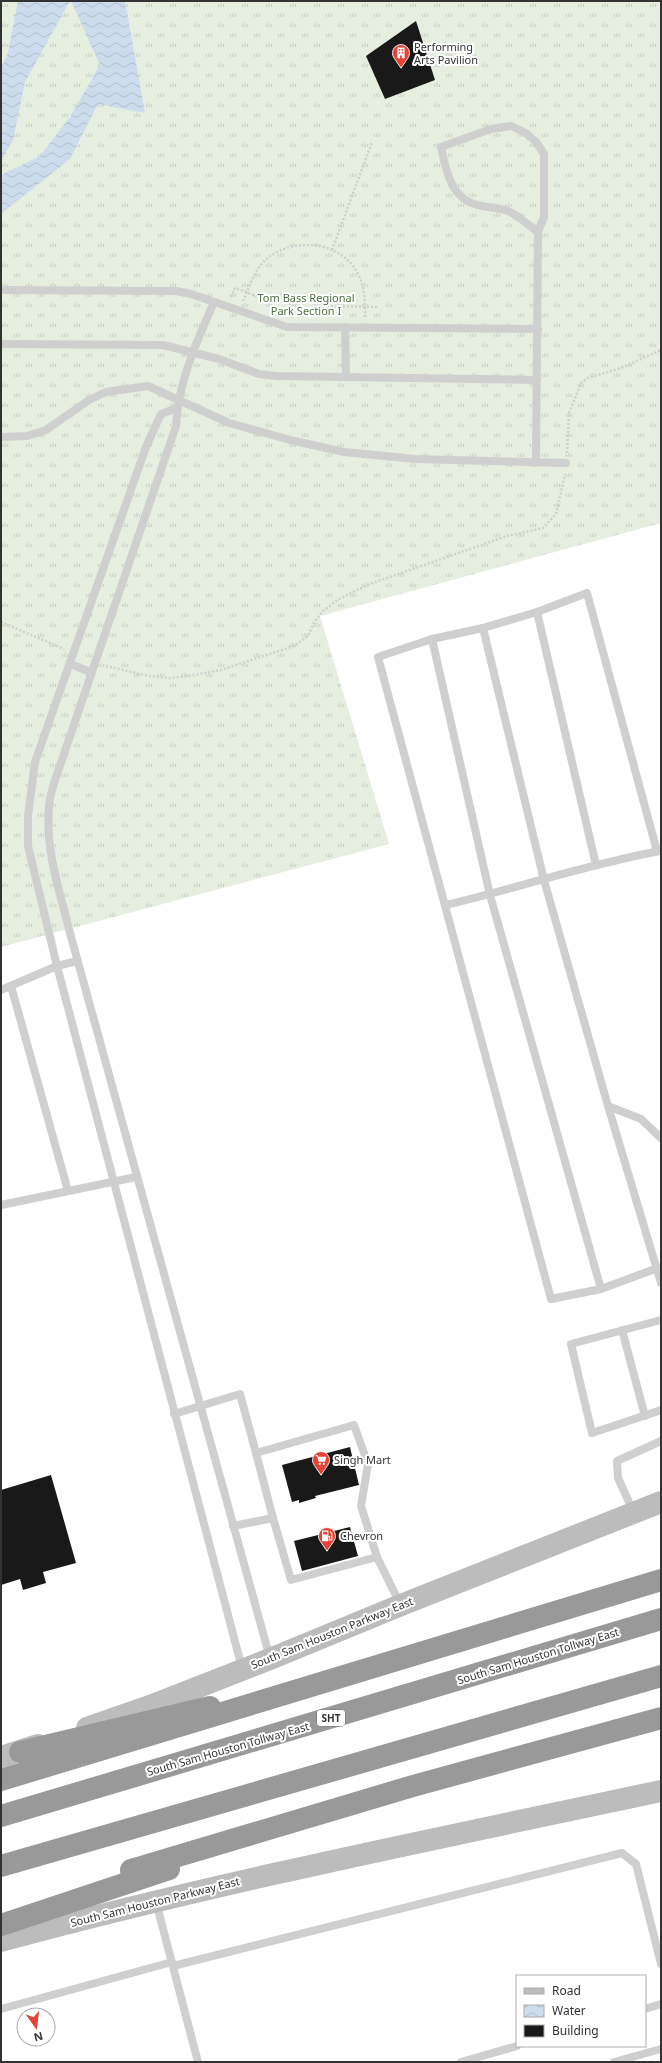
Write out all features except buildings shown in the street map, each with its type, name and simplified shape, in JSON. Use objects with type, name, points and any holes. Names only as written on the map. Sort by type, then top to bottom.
[{"type":"highway","points":[[1,1780],[661,1580]]},
{"type":"highway","points":[[10,1754],[266,1693],[661,1591]]},
{"type":"highway","name":"South Sam Houston Tollway East","points":[[1,1816],[661,1619]]},
{"type":"highway","points":[[1,1866],[661,1676]]},
{"type":"highway","points":[[1,1924],[661,1708]]},
{"type":"highway","points":[[1,1909],[413,1786],[661,1718]]},
{"type":"main road","name":"South Sam Houston Parkway East","points":[[10,1754],[150,1706],[661,1502]]},
{"type":"main road","name":"South Sam Houston Parkway East","points":[[1,1941],[156,1901],[337,1859],[661,1791]]},
{"type":"lane","points":[[536,461],[538,232],[544,217],[544,154],[537,143],[526,132],[511,126],[491,129],[441,147],[448,177],[455,190],[466,201],[477,205],[508,210],[538,232]]},
{"type":"lane","points":[[1,290],[176,291],[214,302],[287,327],[538,329]]},
{"type":"lane","points":[[214,302],[193,352],[178,404],[176,426],[56,776],[49,807],[51,855],[77,961],[136,1177],[202,1406],[233,1526],[270,1659]]},
{"type":"lane","points":[[345,327],[346,377]]},
{"type":"lane","points":[[1,344],[163,345],[219,359],[258,374],[277,376],[537,380]]},
{"type":"lane","points":[[1,437],[27,436],[46,430],[89,400],[106,392],[148,386],[178,404],[229,423],[290,440],[344,452],[414,459],[566,462]]},
{"type":"lane","points":[[178,404],[161,414],[146,447],[35,762],[28,816],[28,846],[174,1414],[242,1669]]},
{"type":"lane","points":[[446,905],[490,895],[596,865],[659,851],[587,593],[537,612],[483,628],[432,639],[378,657],[551,1299],[601,1289],[656,1269]]},
{"type":"lane","points":[[537,612],[596,865]]},
{"type":"lane","points":[[483,628],[544,880],[608,1106],[661,1283]]},
{"type":"lane","points":[[432,639],[490,895],[601,1289]]},
{"type":"lane","points":[[70,664],[91,672]]},
{"type":"lane","points":[[1,990],[58,966],[77,961]]},
{"type":"lane","points":[[11,986],[68,1191]]},
{"type":"lane","points":[[608,1106],[641,1119],[661,1138]]},
{"type":"lane","points":[[1,1205],[136,1177]]},
{"type":"lane","points":[[661,1320],[571,1344],[592,1433],[661,1410]]},
{"type":"lane","points":[[622,1330],[645,1416]]},
{"type":"lane","points":[[174,1414],[240,1394],[291,1580],[377,1557]]},
{"type":"lane","points":[[256,1453],[354,1425],[368,1464],[361,1506],[377,1557],[401,1605]]},
{"type":"lane","points":[[634,1512],[618,1478],[618,1461],[661,1441]]},
{"type":"lane","points":[[233,1526],[273,1518]]},
{"type":"lane","points":[[1,2008],[172,1964],[622,1854],[636,1864],[661,1964]]},
{"type":"lane","points":[[156,1901],[198,2062]]},
{"type":"lane","points":[[646,2009],[661,2004]]},
{"type":"lane","points":[[461,2062],[516,2046]]},
{"type":"lane","points":[[614,2062],[661,2049]]},
{"type":"path","points":[[332,250],[372,142]]},
{"type":"path","points":[[238,310],[260,267],[268,257],[283,249],[312,245],[332,250],[350,262],[357,272],[362,281],[365,306],[365,328]]},
{"type":"path","points":[[227,307],[235,288],[270,301]]},
{"type":"path","points":[[327,306],[379,307]]},
{"type":"path","points":[[95,663],[149,676],[170,678],[221,670],[294,646],[308,636],[315,621],[323,611],[339,599],[367,585],[507,536],[542,528],[556,514],[565,479],[570,413],[582,383],[588,378],[621,368],[661,350]]},
{"type":"path","points":[[1,622],[74,653]]},
{"type":"green space","name":"Tom Bass Regional Park Section I","points":[[1,1],[661,1],[661,523],[320,616],[389,844],[1,947]]},
{"type":"water","points":[[18,1],[70,1],[25,82],[13,140],[1,161],[1,69],[8,52]]},
{"type":"water","points":[[71,1],[125,1],[145,113],[98,104],[70,159],[1,214],[1,175],[40,156],[70,117],[100,65]]},
{"type":"place","name":"Performing Arts Pavilion","points":[[401,68]]},
{"type":"place","name":"Singh Mart","points":[[321,1475]]},
{"type":"place","name":"Chevron","points":[[327,1551]]}]
